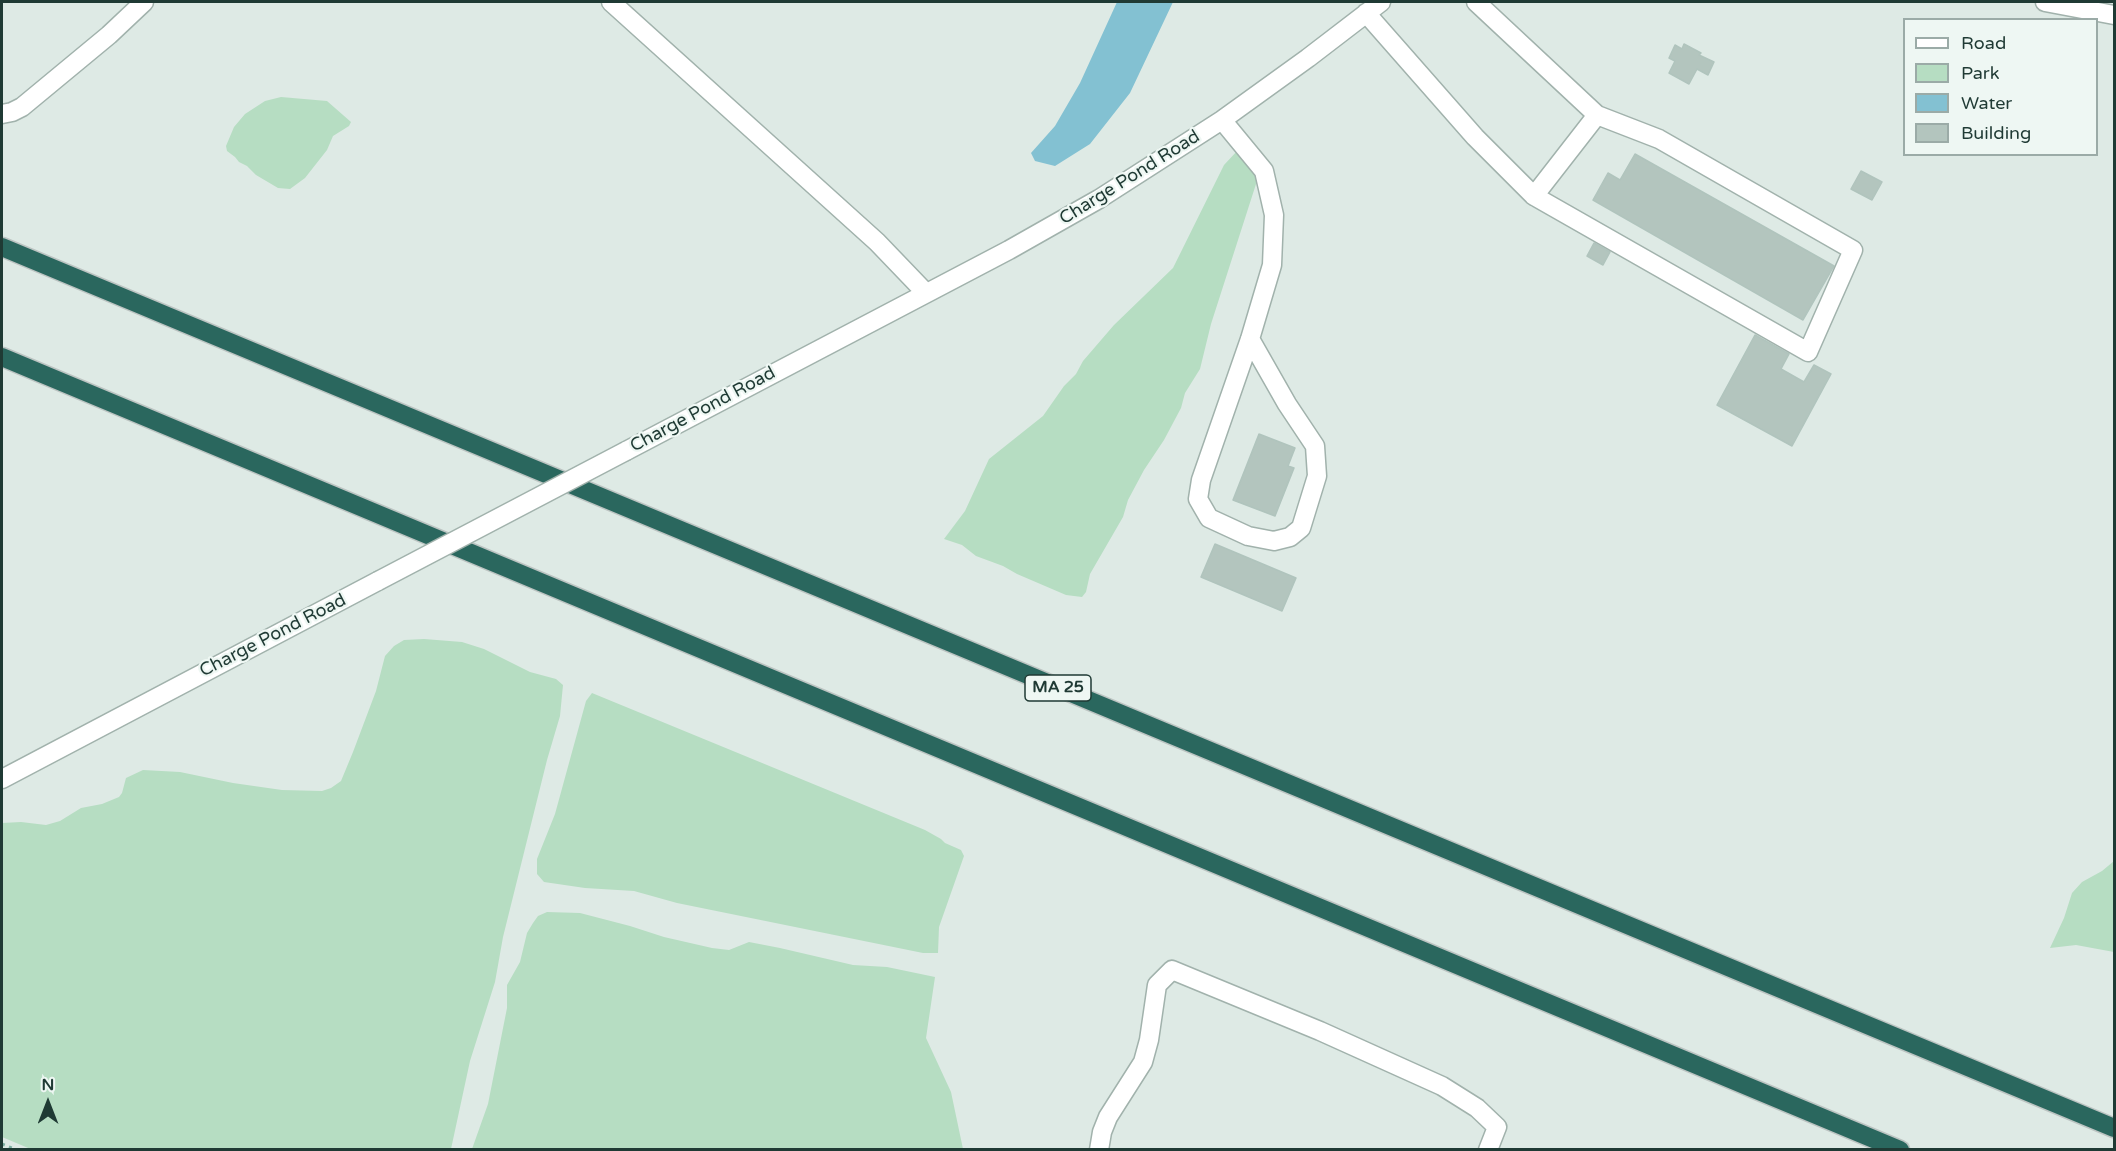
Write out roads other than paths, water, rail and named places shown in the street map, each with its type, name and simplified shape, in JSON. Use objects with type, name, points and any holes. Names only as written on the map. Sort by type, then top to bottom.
[{"type":"highway","name":"MA 25","points":[[2,248],[2115,1128]]},
{"type":"highway","points":[[2,357],[1900,1149]]},
{"type":"street","points":[[2,114],[22,107],[109,35],[144,2]]},
{"type":"street","points":[[611,2],[877,242],[925,292]]},
{"type":"street","name":"Charge Pond Road","points":[[2,779],[1054,225],[1222,120],[1381,2]]},
{"type":"street","points":[[1366,13],[1475,137],[1534,196],[1808,352],[1853,250],[1659,139],[1597,115],[1476,2]]},
{"type":"street","points":[[2045,2],[2115,15]]},
{"type":"street","points":[[1534,196],[1597,115]]},
{"type":"street","points":[[1222,120],[1264,171],[1274,215],[1272,265],[1250,339],[1201,480],[1198,499],[1209,518],[1248,536],[1274,542],[1290,537],[1301,528],[1317,476],[1315,446],[1287,404],[1250,339]]},
{"type":"street","points":[[1099,1149],[1102,1132],[1108,1118],[1143,1062],[1158,984],[1172,970],[1320,1031],[1442,1086],[1477,1108],[1497,1127],[1488,1149]]},
{"type":"water","points":[[1117,2],[1173,2],[1130,93],[1090,144],[1055,166],[1035,161],[1031,153],[1055,126],[1080,83]]}]
